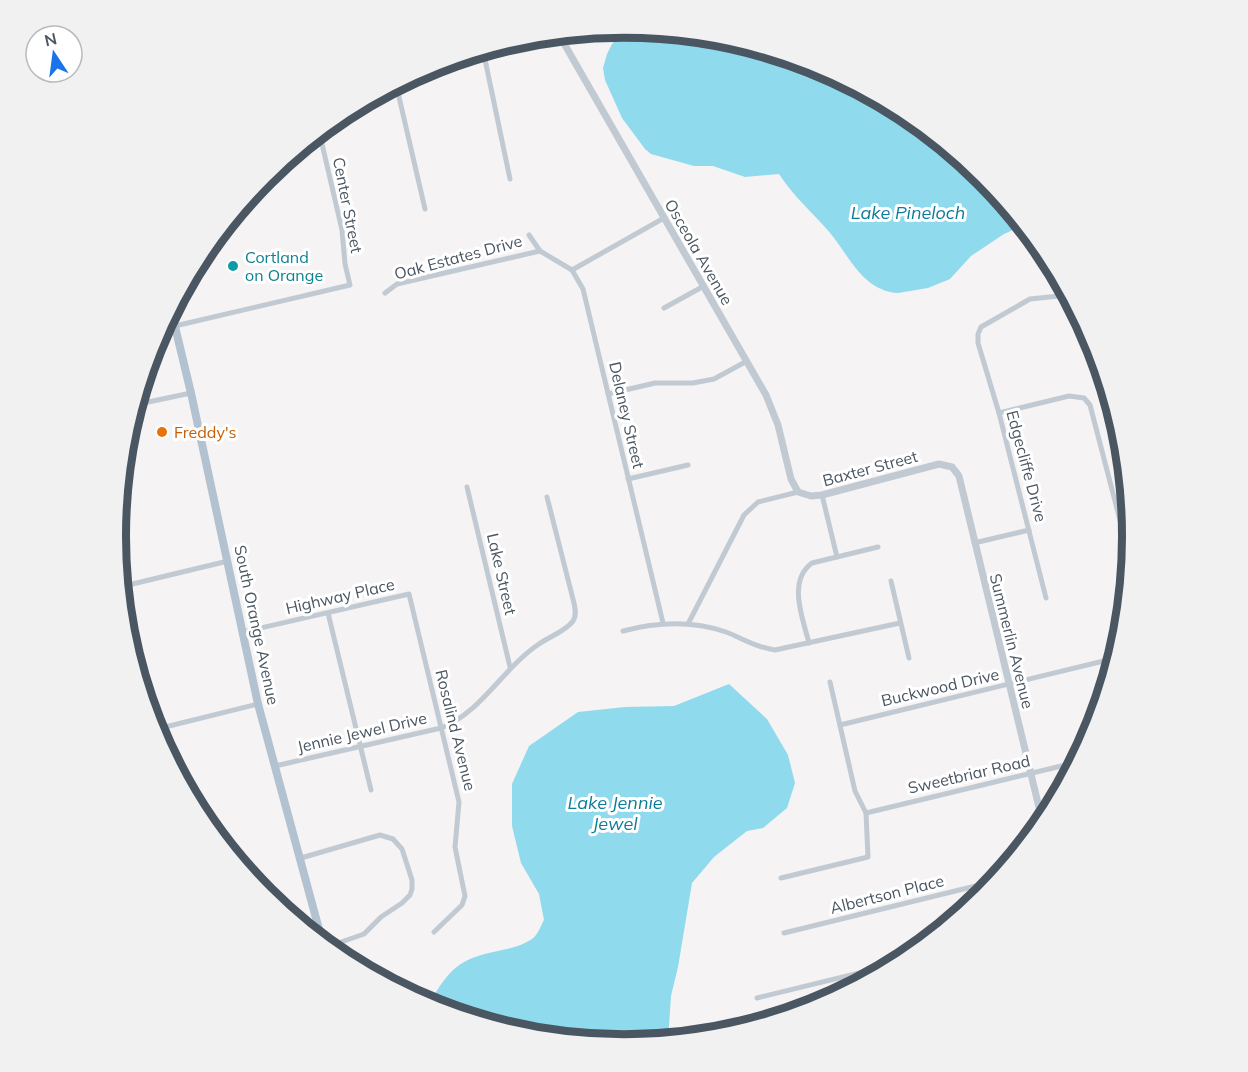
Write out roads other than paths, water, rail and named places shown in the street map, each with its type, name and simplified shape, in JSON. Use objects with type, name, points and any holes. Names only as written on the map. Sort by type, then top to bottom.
[{"type":"main road","name":"South Orange Avenue","points":[[174,322],[258,704],[319,930]]},
{"type":"street","name":"Osceola Avenue","points":[[563,42],[747,361],[773,411],[791,479],[798,492]]},
{"type":"street","points":[[485,57],[510,179]]},
{"type":"street","points":[[398,92],[425,209]]},
{"type":"street","name":"Center Street","points":[[175,326],[350,285],[345,264],[342,230],[321,141]]},
{"type":"street","points":[[529,235],[540,251],[572,270],[664,218]]},
{"type":"street","name":"Oak Estates Drive","points":[[385,293],[398,284],[540,251]]},
{"type":"street","name":"Delaney Street","points":[[572,270],[583,289],[663,623]]},
{"type":"street","points":[[664,308],[704,286]]},
{"type":"street","name":"Edgecliffe Drive","points":[[1046,598],[999,413],[978,343],[978,334],[981,327],[1030,299],[1061,296]]},
{"type":"street","points":[[608,394],[655,383],[693,383],[714,379],[747,361]]},
{"type":"street","points":[[143,403],[191,393]]},
{"type":"street","points":[[999,413],[1069,396],[1084,398],[1090,405],[1122,527]]},
{"type":"street","points":[[628,479],[688,465]]},
{"type":"street","name":"Baxter Street","points":[[688,624],[744,515],[758,502],[798,492],[804,495],[822,495],[931,465],[952,467]]},
{"type":"street","name":"Summerlin Avenue","points":[[952,467],[961,481],[1040,810]]},
{"type":"street","name":"Lake Street","points":[[467,487],[510,667]]},
{"type":"street","points":[[822,495],[837,557]]},
{"type":"street","name":"Jennie Jewel Drive","points":[[275,766],[455,723],[510,667],[574,619],[575,609],[547,497]]},
{"type":"street","points":[[974,543],[1029,530]]},
{"type":"street","points":[[809,643],[798,596],[799,582],[804,569],[812,563],[878,547]]},
{"type":"street","points":[[128,585],[228,561]]},
{"type":"street","points":[[891,582],[909,658]]},
{"type":"street","name":"Highway Place","points":[[243,632],[409,594]]},
{"type":"street","name":"Rosalind Avenue","points":[[409,594],[459,802],[455,847],[465,896],[462,905],[434,932]]},
{"type":"street","points":[[328,614],[370,790]]},
{"type":"street","points":[[623,631],[663,623],[688,624],[714,628],[763,649],[784,649],[900,623]]},
{"type":"street","name":"Buckwood Drive","points":[[840,725],[1107,659]]},
{"type":"street","points":[[781,878],[868,857],[866,813],[855,791],[830,682]]},
{"type":"street","points":[[163,727],[258,704]]},
{"type":"street","name":"Sweetbriar Road","points":[[866,813],[1067,765]]},
{"type":"street","points":[[301,858],[380,836],[387,836],[399,843],[412,880],[412,889],[407,898],[381,917],[371,929],[354,939],[338,944]]},
{"type":"street","name":"Albertson Place","points":[[784,933],[979,885]]},
{"type":"street","points":[[757,998],[867,971]]},
{"type":"water","name":"Lake Pineloch","points":[[617,38],[624,38],[689,42],[753,54],[815,75],[873,104],[927,141],[953,161],[999,207],[1016,229],[971,256],[950,279],[928,288],[898,293],[878,288],[860,273],[831,234],[779,174],[745,177],[713,166],[694,166],[651,154],[645,149],[622,118],[605,80],[603,68],[612,44]]},
{"type":"water","name":"Lake Jennie Jewel","points":[[729,684],[767,719],[788,755],[795,783],[787,808],[763,828],[747,831],[714,857],[692,883],[671,996],[669,1032],[624,1034],[559,1030],[495,1018],[433,997],[454,969],[474,957],[525,943],[536,935],[544,920],[539,894],[521,863],[512,826],[512,784],[529,746],[578,712],[625,707],[674,706]]},
{"type":"place","name":"Cortland on Orange","points":[[233,266]]},
{"type":"place","name":"Freddy's","points":[[162,432]]}]
